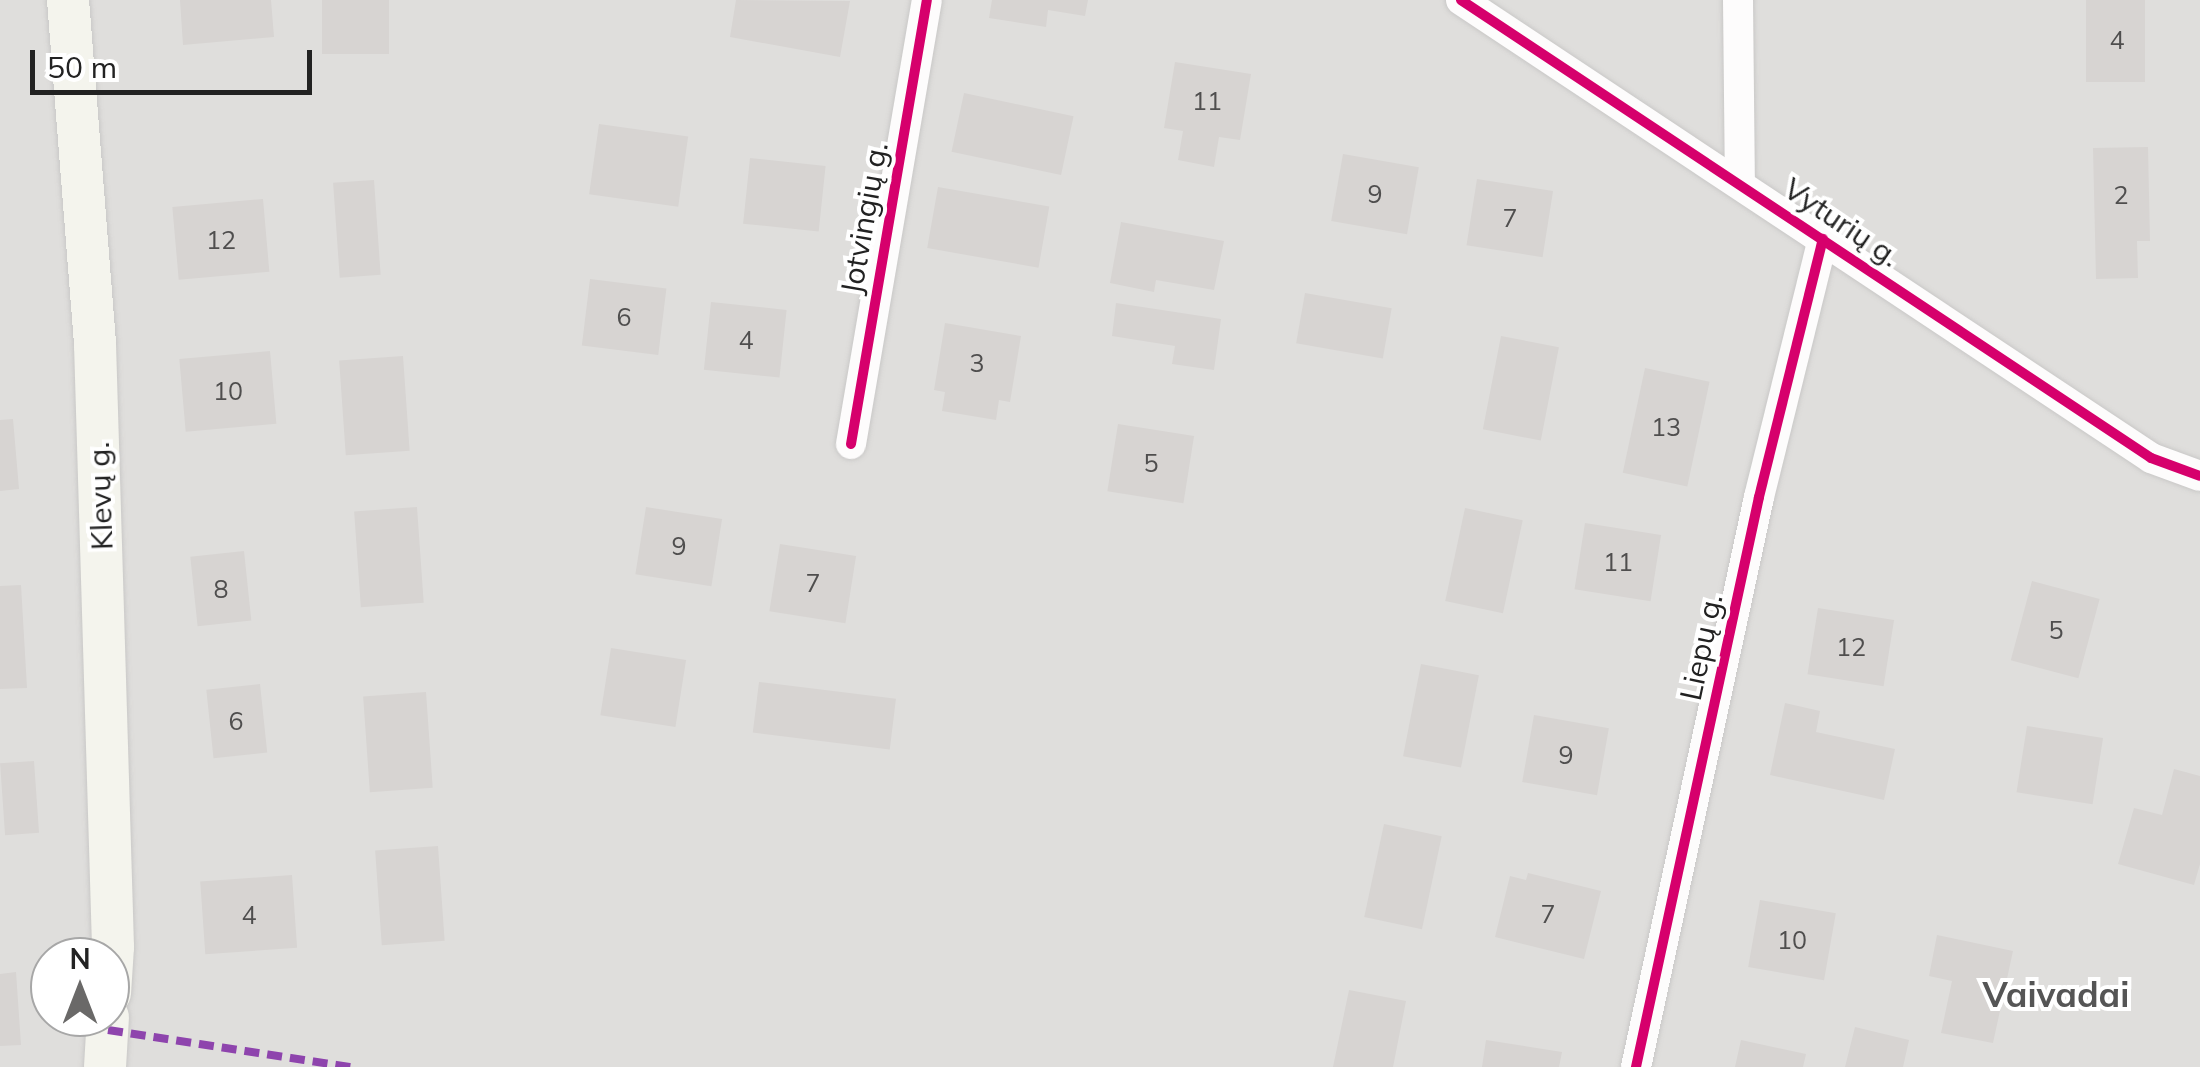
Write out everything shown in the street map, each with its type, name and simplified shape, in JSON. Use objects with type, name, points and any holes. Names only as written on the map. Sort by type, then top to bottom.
[{"type":"main road","name":"Klevų g.","points":[[68,0],[95,344],[113,937]]},
{"type":"main road","points":[[105,1067],[107,1037]]},
{"type":"street","name":"Jotvingių g.","points":[[850,444],[927,0]]},
{"type":"street","name":"Vyturių g.","points":[[1461,0],[2150,458],[2200,476]]},
{"type":"street","points":[[1738,0],[1740,184]]},
{"type":"street","name":"Liepų g.","points":[[1636,1067],[1758,497],[1823,239]]},
{"type":"shaded area","points":[[0,0],[2200,0],[2200,1067],[0,1067]]},
{"type":"building","points":[[180,0],[271,0],[274,37],[183,45]]},
{"type":"building","points":[[322,0],[389,0],[389,54],[322,54]]},
{"type":"building","points":[[736,0],[850,1],[840,57],[730,37]]},
{"type":"building","points":[[992,0],[1088,0],[1085,16],[1048,10],[1046,27],[989,18]]},
{"type":"building","points":[[2086,0],[2145,0],[2145,82],[2086,82]]},
{"type":"building","points":[[1175,62],[1251,74],[1240,140],[1219,137],[1214,167],[1178,160],[1183,131],[1164,128]]},
{"type":"building","points":[[964,93],[1074,116],[1061,175],[952,152]]},
{"type":"building","points":[[599,124],[688,137],[678,207],[589,194]]},
{"type":"building","points":[[2148,147],[2150,241],[2137,241],[2138,278],[2096,279],[2093,148]]},
{"type":"building","points":[[1343,154],[1419,167],[1407,234],[1331,221]]},
{"type":"building","points":[[750,158],[826,166],[819,232],[743,224]]},
{"type":"building","points":[[1477,179],[1553,191],[1543,257],[1467,245]]},
{"type":"building","points":[[374,180],[381,275],[340,278],[333,183]]},
{"type":"building","points":[[938,187],[1049,207],[1039,268],[927,248]]},
{"type":"building","points":[[263,199],[269,272],[179,280],[172,207]]},
{"type":"building","points":[[1121,222],[1224,241],[1214,290],[1156,280],[1154,292],[1110,283]]},
{"type":"building","points":[[590,279],[666,288],[658,355],[582,346]]},
{"type":"building","points":[[1305,293],[1392,308],[1383,359],[1296,343]]},
{"type":"building","points":[[711,302],[787,310],[779,378],[704,370]]},
{"type":"building","points":[[1116,303],[1221,319],[1214,370],[1172,364],[1175,346],[1112,336]]},
{"type":"building","points":[[945,323],[1021,336],[1010,402],[999,400],[996,420],[942,411],[945,392],[934,390]]},
{"type":"building","points":[[1501,336],[1559,347],[1541,441],[1483,429]]},
{"type":"building","points":[[270,351],[276,424],[186,432],[179,359]]},
{"type":"building","points":[[403,356],[410,451],[346,455],[339,360]]},
{"type":"building","points":[[1645,368],[1710,382],[1687,486],[1623,473]]},
{"type":"building","points":[[13,419],[19,489],[0,491],[0,420]]},
{"type":"building","points":[[1118,424],[1194,436],[1183,503],[1107,491]]},
{"type":"building","points":[[417,507],[424,603],[361,607],[354,511]]},
{"type":"building","points":[[646,507],[722,519],[711,586],[635,574]]},
{"type":"building","points":[[1465,508],[1523,520],[1503,613],[1445,601]]},
{"type":"building","points":[[1585,523],[1661,535],[1651,601],[1575,589]]},
{"type":"building","points":[[780,544],[856,556],[845,623],[769,611]]},
{"type":"building","points":[[244,551],[251,621],[198,626],[190,557]]},
{"type":"building","points":[[2032,581],[2100,599],[2078,678],[2011,660]]},
{"type":"building","points":[[21,585],[27,688],[0,689],[0,586]]},
{"type":"building","points":[[1818,608],[1894,620],[1884,686],[1808,674]]},
{"type":"building","points":[[611,648],[686,660],[675,727],[600,715]]},
{"type":"building","points":[[1421,664],[1479,675],[1461,768],[1403,756]]},
{"type":"building","points":[[759,682],[896,699],[890,749],[753,733]]},
{"type":"building","points":[[260,684],[267,753],[214,758],[206,690]]},
{"type":"building","points":[[426,692],[433,788],[370,792],[363,696]]},
{"type":"building","points":[[1785,703],[1820,711],[1816,732],[1895,749],[1884,800],[1770,775]]},
{"type":"building","points":[[1534,715],[1609,728],[1597,795],[1522,782]]},
{"type":"building","points":[[2027,726],[2103,738],[2093,804],[2017,792]]},
{"type":"building","points":[[34,761],[39,833],[5,835],[0,763]]},
{"type":"building","points":[[2174,769],[2200,776],[2200,864],[2194,885],[2118,864],[2134,808],[2162,815]]},
{"type":"building","points":[[1384,824],[1442,836],[1422,929],[1364,917]]},
{"type":"building","points":[[438,846],[445,941],[382,945],[375,850]]},
{"type":"building","points":[[1528,873],[1601,891],[1584,959],[1495,937],[1510,876],[1526,880]]},
{"type":"building","points":[[292,875],[297,948],[205,954],[200,881]]},
{"type":"building","points":[[1760,900],[1836,913],[1824,980],[1748,967]]},
{"type":"building","points":[[1937,935],[2013,951],[1993,1043],[1941,1033],[1952,981],[1929,976]]},
{"type":"building","points":[[16,972],[21,1045],[0,1046],[0,974]]},
{"type":"building","points":[[1349,990],[1406,1001],[1393,1067],[1333,1067]]},
{"type":"building","points":[[1855,1027],[1909,1040],[1903,1067],[1845,1067]]},
{"type":"building","points":[[1486,1040],[1562,1052],[1559,1067],[1482,1067]]},
{"type":"building","points":[[1741,1040],[1806,1054],[1803,1067],[1735,1067]]},
{"type":"marked path","points":[[130,1033],[351,1067]]},
{"type":"cycle path","points":[[851,444],[927,0]]},
{"type":"cycle path","points":[[1461,0],[2151,458],[2200,476]]},
{"type":"cycle path","points":[[1636,1067],[1759,497],[1823,239]]},
{"type":"district","name":"Vaivadai","points":[[2056,994]]}]
